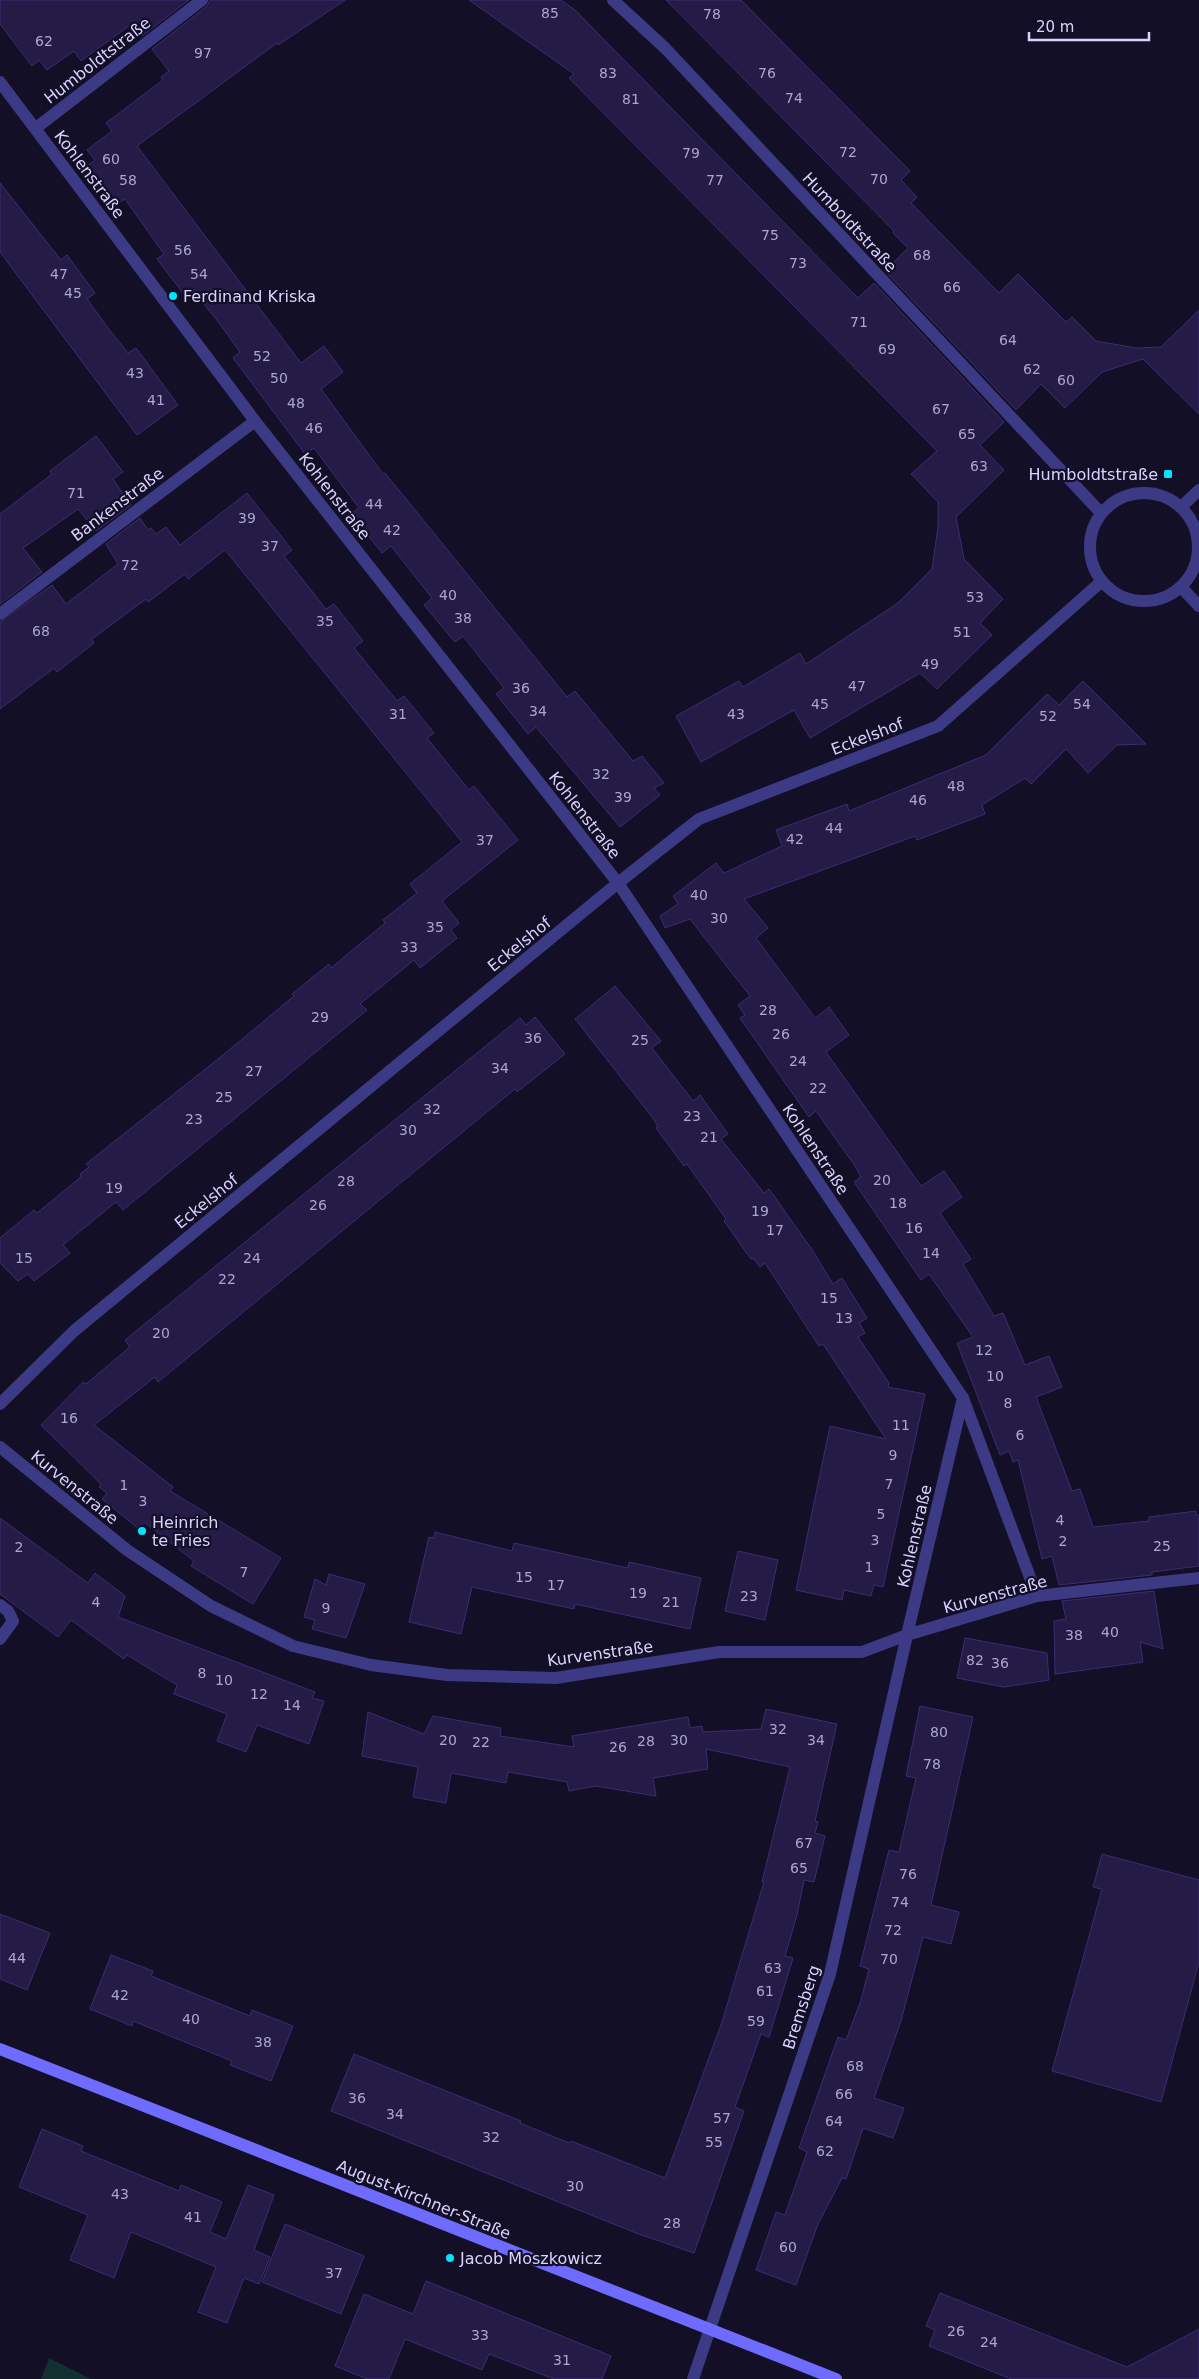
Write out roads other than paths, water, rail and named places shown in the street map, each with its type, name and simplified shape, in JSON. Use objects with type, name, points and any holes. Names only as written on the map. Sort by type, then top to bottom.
[{"type":"street","name":"Humboldtstraße","points":[[36,128],[202,0]]},
{"type":"street","name":"Humboldtstraße","points":[[613,0],[665,48],[1101,513]]},
{"type":"street","name":"Kohlenstraße","points":[[0,82],[255,420],[618,883],[963,1398],[907,1635]]},
{"type":"street","name":"Bankenstraße","points":[[0,614],[255,420]]},
{"type":"street","points":[[1181,507],[1199,490]]},
{"type":"street","points":[[1148,492],[1166,497],[1181,507],[1192,521],[1198,538],[1198,556],[1192,572],[1181,587],[1166,596],[1149,601],[1132,600],[1116,593],[1102,581],[1093,566],[1090,548],[1092,530],[1101,513],[1114,501],[1130,494],[1148,492]]},
{"type":"street","name":"Eckelshof","points":[[0,1404],[74,1331],[618,883],[699,819],[938,726],[1102,581]]},
{"type":"street","points":[[1181,587],[1199,606]]},
{"type":"street","points":[[963,1398],[1037,1596]]},
{"type":"street","name":"Kurvenstraße","points":[[0,1446],[127,1550],[211,1606],[293,1646],[371,1665],[447,1675],[556,1678],[719,1652],[862,1652],[907,1635],[1037,1596],[1199,1578]]},
{"type":"street","points":[[0,1605],[8,1611],[13,1621],[0,1639]]},
{"type":"street","name":"Bremsberg","points":[[693,2379],[830,1974],[907,1635]]},
{"type":"street","name":"August-Kirchner-Straße","points":[[0,2049],[836,2379]]},
{"type":"place","name":"Ferdinand Kriska","points":[[173,296]]},
{"type":"place","name":"Humboldtstraße","points":[[1168,474]]},
{"type":"place","name":"Heinrich te Fries","points":[[142,1531]]},
{"type":"place","name":"Jacob Moszkowicz","points":[[450,2258]]}]
